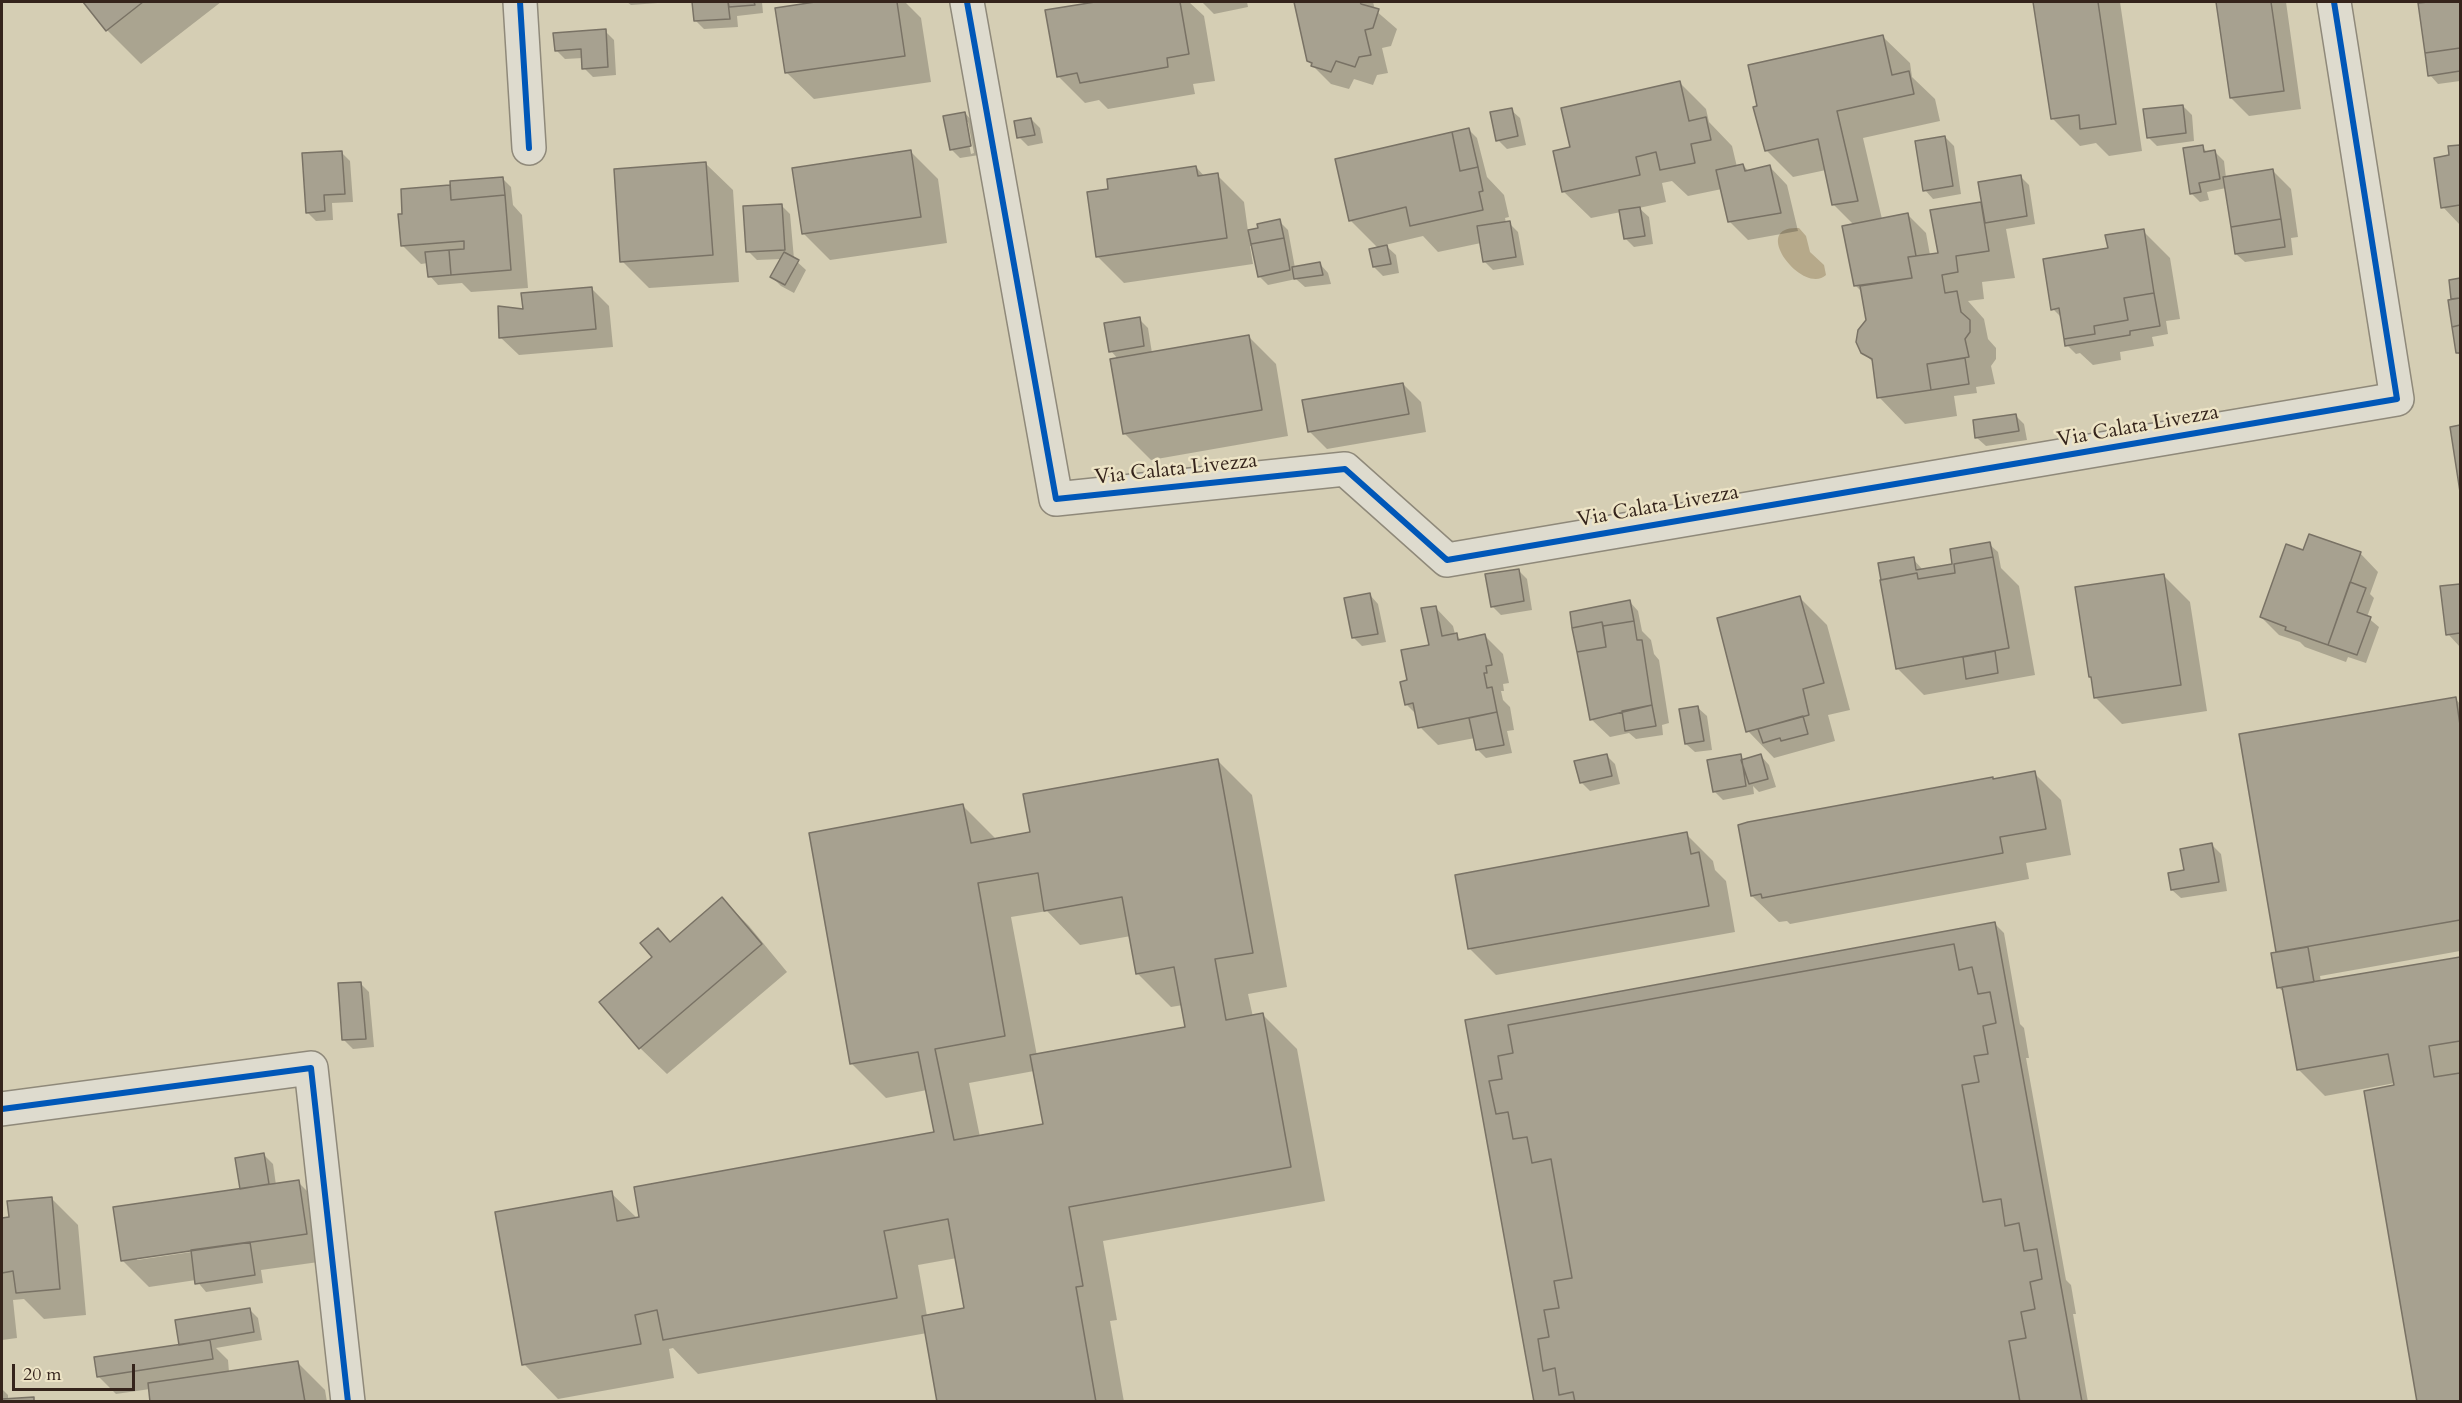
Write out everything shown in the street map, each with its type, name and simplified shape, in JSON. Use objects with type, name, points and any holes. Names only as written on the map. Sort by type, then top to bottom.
[{"type":"street","points":[[519,2],[529,148]]},
{"type":"street","name":"Via Calata Livezza","points":[[967,2],[1056,499],[1345,469],[1447,560],[2397,399],[2334,2]]},
{"type":"street","points":[[2,1109],[311,1068],[348,1401]]},
{"type":"shaded area","points":[[1799,228],[1806,236],[1810,252],[1824,265],[1826,275],[1816,279],[1805,276],[1794,269],[1785,258],[1779,247],[1778,237],[1785,230]]},
{"type":"building","points":[[83,2],[143,2],[106,31]]},
{"type":"building","points":[[692,2],[728,2],[730,19],[694,21]]},
{"type":"building","points":[[728,2],[754,2],[755,5],[729,7]]},
{"type":"building","points":[[815,2],[897,2],[905,56],[785,73],[775,8]]},
{"type":"building","points":[[1095,2],[1180,2],[1189,54],[1167,58],[1168,67],[1080,83],[1077,73],[1057,77],[1045,10]]},
{"type":"building","points":[[1294,2],[1360,2],[1379,9],[1373,28],[1365,30],[1371,55],[1359,57],[1355,67],[1336,61],[1331,72],[1311,66],[1312,63],[1307,61]]},
{"type":"building","points":[[2033,2],[2098,2],[2116,124],[2080,129],[2079,115],[2051,119]]},
{"type":"building","points":[[2216,2],[2271,2],[2284,91],[2230,98]]},
{"type":"building","points":[[2460,2],[2460,48],[2425,53],[2418,3]]},
{"type":"building","points":[[606,29],[608,67],[582,69],[581,49],[555,51],[553,33]]},
{"type":"building","points":[[1883,35],[1892,75],[1909,71],[1914,94],[1837,111],[1858,201],[1832,205],[1818,139],[1765,151],[1753,107],[1757,106],[1748,65]]},
{"type":"building","points":[[2460,48],[2460,71],[2428,76],[2425,53]]},
{"type":"building","points":[[1680,81],[1689,121],[1706,117],[1711,140],[1691,144],[1695,163],[1660,170],[1656,152],[1636,157],[1640,175],[1562,192],[1553,151],[1570,147],[1561,108]]},
{"type":"building","points":[[2183,105],[2186,133],[2147,138],[2143,109]]},
{"type":"building","points":[[1512,108],[1518,136],[1496,141],[1490,112]]},
{"type":"building","points":[[965,112],[971,146],[950,150],[943,116]]},
{"type":"building","points":[[1031,118],[1035,135],[1017,138],[1014,121]]},
{"type":"building","points":[[1469,128],[1478,167],[1460,171],[1452,132]]},
{"type":"building","points":[[1452,132],[1460,171],[1478,167],[1483,191],[1479,192],[1483,210],[1410,226],[1406,207],[1349,221],[1335,159]]},
{"type":"building","points":[[1945,136],[1953,186],[1923,191],[1915,141]]},
{"type":"building","points":[[2203,145],[2204,152],[2215,150],[2220,179],[2199,183],[2201,192],[2190,194],[2183,148]]},
{"type":"building","points":[[2460,145],[2460,205],[2441,208],[2434,158],[2449,155],[2448,146]]},
{"type":"building","points":[[911,150],[921,217],[802,234],[792,168]]},
{"type":"building","points":[[342,151],[345,194],[324,195],[325,211],[306,213],[302,153]]},
{"type":"building","points":[[706,162],[713,255],[620,262],[614,169]]},
{"type":"building","points":[[1743,164],[1745,171],[1770,165],[1781,213],[1728,222],[1716,170]]},
{"type":"building","points":[[1196,166],[1198,176],[1218,173],[1227,238],[1096,257],[1087,192],[1108,189],[1107,179]]},
{"type":"building","points":[[2273,169],[2281,219],[2231,227],[2223,177]]},
{"type":"building","points":[[2021,175],[2027,216],[1985,223],[1978,182]]},
{"type":"building","points":[[503,177],[505,195],[451,200],[450,181]]},
{"type":"building","points":[[450,185],[451,200],[505,195],[511,270],[451,275],[449,250],[464,249],[464,241],[401,246],[398,214],[402,214],[401,189]]},
{"type":"building","points":[[1981,202],[1989,251],[1956,256],[1958,272],[1942,275],[1945,293],[1957,291],[1961,312],[1970,320],[1970,332],[1965,339],[1969,357],[1927,364],[1931,390],[1877,398],[1872,359],[1861,353],[1856,342],[1858,330],[1866,320],[1860,286],[1912,278],[1908,257],[1938,253],[1930,210]]},
{"type":"building","points":[[782,204],[785,250],[746,252],[743,206]]},
{"type":"building","points":[[1640,207],[1645,236],[1624,239],[1619,210]]},
{"type":"building","points":[[1908,213],[1916,256],[1908,257],[1912,278],[1854,286],[1842,226]]},
{"type":"building","points":[[1280,219],[1284,238],[1251,244],[1248,230],[1258,228],[1257,224]]},
{"type":"building","points":[[2281,219],[2285,247],[2235,254],[2231,227]]},
{"type":"building","points":[[1510,221],[1516,257],[1483,262],[1477,226]]},
{"type":"building","points":[[2144,229],[2154,293],[2124,298],[2128,320],[2094,326],[2095,334],[2064,339],[2059,308],[2051,310],[2043,259],[2108,248],[2105,235]]},
{"type":"building","points":[[1284,238],[1290,270],[1258,277],[1251,244]]},
{"type":"building","points":[[1387,245],[1391,264],[1373,267],[1369,249]]},
{"type":"building","points":[[449,250],[451,275],[428,277],[425,252]]},
{"type":"building","points":[[784,252],[799,260],[785,285],[770,277]]},
{"type":"building","points":[[1320,262],[1323,275],[1294,279],[1292,267]]},
{"type":"building","points":[[2460,278],[2460,298],[2451,299],[2449,280]]},
{"type":"building","points":[[592,287],[596,329],[499,338],[498,306],[523,309],[521,293]]},
{"type":"building","points":[[2154,293],[2160,326],[2130,331],[2130,335],[2065,346],[2064,339],[2095,334],[2094,326],[2128,320],[2124,298]]},
{"type":"building","points":[[2460,298],[2460,325],[2452,327],[2448,300]]},
{"type":"building","points":[[1140,317],[1144,346],[1109,352],[1104,323]]},
{"type":"building","points":[[2460,325],[2460,353],[2456,353],[2452,327]]},
{"type":"building","points":[[1249,335],[1262,410],[1123,434],[1110,359]]},
{"type":"building","points":[[1965,358],[1969,384],[1931,390],[1927,364]]},
{"type":"building","points":[[1403,383],[1409,414],[1308,432],[1302,400]]},
{"type":"building","points":[[2016,414],[2019,431],[1975,438],[1973,420]]},
{"type":"building","points":[[2460,425],[2460,492],[2450,427]]},
{"type":"building","points":[[2309,534],[2361,552],[2328,645],[2285,630],[2286,627],[2260,617],[2286,544],[2303,550]]},
{"type":"building","points":[[1990,542],[1993,557],[1954,564],[1955,573],[1918,579],[1917,573],[1881,580],[1878,563],[1914,557],[1916,570],[1952,564],[1950,549]]},
{"type":"building","points":[[1993,557],[2009,648],[1896,669],[1880,580],[1917,573],[1918,579],[1955,573],[1954,564]]},
{"type":"building","points":[[1519,569],[1524,601],[1491,607],[1485,574]]},
{"type":"building","points":[[2164,574],[2181,685],[2094,698],[2075,587]]},
{"type":"building","points":[[2350,582],[2366,588],[2357,612],[2371,617],[2357,655],[2328,645]]},
{"type":"building","points":[[2460,584],[2460,633],[2446,635],[2440,586]]},
{"type":"building","points":[[1370,593],[1378,634],[1352,638],[1344,598]]},
{"type":"building","points":[[1800,596],[1824,683],[1803,689],[1809,715],[1746,732],[1717,618]]},
{"type":"building","points":[[1630,600],[1634,621],[1603,626],[1602,622],[1572,628],[1570,612]]},
{"type":"building","points":[[1436,606],[1442,636],[1457,633],[1458,640],[1485,634],[1492,665],[1486,666],[1487,673],[1484,673],[1487,688],[1492,687],[1497,712],[1418,728],[1413,703],[1405,705],[1400,682],[1407,680],[1401,650],[1429,645],[1421,608]]},
{"type":"building","points":[[1634,621],[1637,640],[1642,640],[1652,705],[1590,720],[1577,652],[1606,647],[1603,626]]},
{"type":"building","points":[[1602,622],[1606,647],[1577,652],[1572,628]]},
{"type":"building","points":[[1995,651],[1998,673],[1966,679],[1963,657]]},
{"type":"building","points":[[2456,697],[2460,725],[2460,920],[2276,952],[2239,734]]},
{"type":"building","points":[[1652,705],[1656,726],[1625,731],[1622,711]]},
{"type":"building","points":[[1698,706],[1704,741],[1685,744],[1679,709]]},
{"type":"building","points":[[1497,712],[1504,745],[1476,750],[1469,718]]},
{"type":"building","points":[[1803,716],[1808,734],[1763,743],[1758,729]]},
{"type":"building","points":[[1607,754],[1612,776],[1580,783],[1574,761]]},
{"type":"building","points":[[1741,754],[1746,786],[1713,792],[1707,760]]},
{"type":"building","points":[[1761,754],[1768,779],[1749,784],[1741,760]]},
{"type":"building","points":[[1218,759],[1253,953],[1215,959],[1226,1020],[1263,1013],[1291,1167],[1069,1207],[1083,1286],[1076,1287],[1096,1402],[937,1402],[922,1316],[964,1308],[948,1219],[884,1231],[897,1298],[663,1340],[657,1310],[635,1315],[641,1344],[522,1365],[495,1212],[612,1191],[617,1221],[639,1217],[634,1187],[934,1132],[918,1052],[850,1064],[809,833],[963,804],[971,843],[1030,832],[1023,794]],"holes":[[[1038,873],[1044,911],[1122,897],[1136,974],[1174,967],[1185,1027],[1030,1055],[1043,1124],[954,1140],[935,1049],[1005,1036],[978,883]]]},
{"type":"building","points":[[2035,771],[2046,829],[2000,837],[2003,853],[1762,898],[1761,894],[1751,896],[1738,825]]},
{"type":"building","points":[[1687,832],[1691,854],[1699,852],[1709,906],[1468,949],[1455,875]]},
{"type":"building","points":[[2212,843],[2219,882],[2171,890],[2168,873],[2184,870],[2180,849]]},
{"type":"building","points":[[722,897],[762,944],[639,1049],[599,1002],[652,957],[640,943],[658,928],[670,942]]},
{"type":"building","points":[[1995,922],[2082,1402],[2020,1402],[2009,1341],[2026,1338],[2021,1312],[2035,1309],[2030,1282],[2042,1279],[2037,1249],[2024,1251],[2019,1223],[2005,1226],[2001,1199],[1983,1202],[1962,1085],[1979,1082],[1974,1056],[1988,1054],[1983,1026],[1996,1023],[1990,992],[1978,994],[1972,967],[1959,970],[1954,944],[1508,1025],[1513,1053],[1498,1056],[1502,1079],[1489,1081],[1496,1114],[1508,1112],[1513,1139],[1527,1137],[1532,1163],[1551,1159],[1572,1278],[1554,1281],[1559,1308],[1544,1310],[1549,1337],[1538,1339],[1543,1371],[1555,1368],[1559,1395],[1573,1392],[1575,1402],[1534,1402],[1465,1020]]},
{"type":"building","points":[[1954,944],[1959,970],[1972,967],[1978,994],[1990,992],[1996,1023],[1983,1026],[1988,1054],[1974,1056],[1979,1082],[1962,1085],[1983,1202],[2001,1199],[2005,1226],[2019,1223],[2024,1251],[2037,1249],[2042,1279],[2030,1282],[2035,1309],[2021,1312],[2026,1338],[2009,1341],[2020,1402],[1575,1402],[1573,1392],[1559,1395],[1555,1368],[1543,1371],[1538,1339],[1549,1337],[1544,1310],[1559,1308],[1554,1281],[1572,1278],[1551,1159],[1532,1163],[1527,1137],[1513,1139],[1508,1112],[1496,1114],[1489,1081],[1502,1079],[1498,1056],[1513,1053],[1508,1025]]},
{"type":"building","points":[[2308,947],[2314,982],[2277,988],[2271,953]]},
{"type":"building","points":[[2460,957],[2460,1041],[2429,1046],[2434,1077],[2460,1073],[2460,1402],[2417,1402],[2364,1091],[2394,1085],[2388,1054],[2297,1070],[2282,987]]},
{"type":"building","points":[[361,982],[366,1039],[342,1040],[338,983]]},
{"type":"building","points":[[264,1153],[269,1184],[240,1189],[235,1158]]},
{"type":"building","points":[[299,1180],[307,1234],[121,1261],[113,1207]]},
{"type":"building","points":[[52,1197],[60,1289],[16,1293],[13,1271],[2,1273],[2,1218],[9,1217],[7,1201]]},
{"type":"building","points":[[250,1242],[255,1275],[195,1284],[191,1250]]},
{"type":"building","points":[[250,1308],[254,1332],[179,1345],[175,1320]]},
{"type":"building","points":[[210,1340],[213,1359],[97,1377],[94,1357]]},
{"type":"building","points":[[298,1361],[305,1402],[150,1402],[148,1383]]},
{"type":"building","points":[[34,1397],[34,1402],[2,1402],[2,1399]]},
{"type":"cycle path","points":[[520,2],[529,148]]},
{"type":"cycle path","points":[[967,2],[1056,499],[1345,469],[1447,560],[2397,399],[2334,2]]},
{"type":"cycle path","points":[[2,1109],[311,1068],[348,1402]]}]
